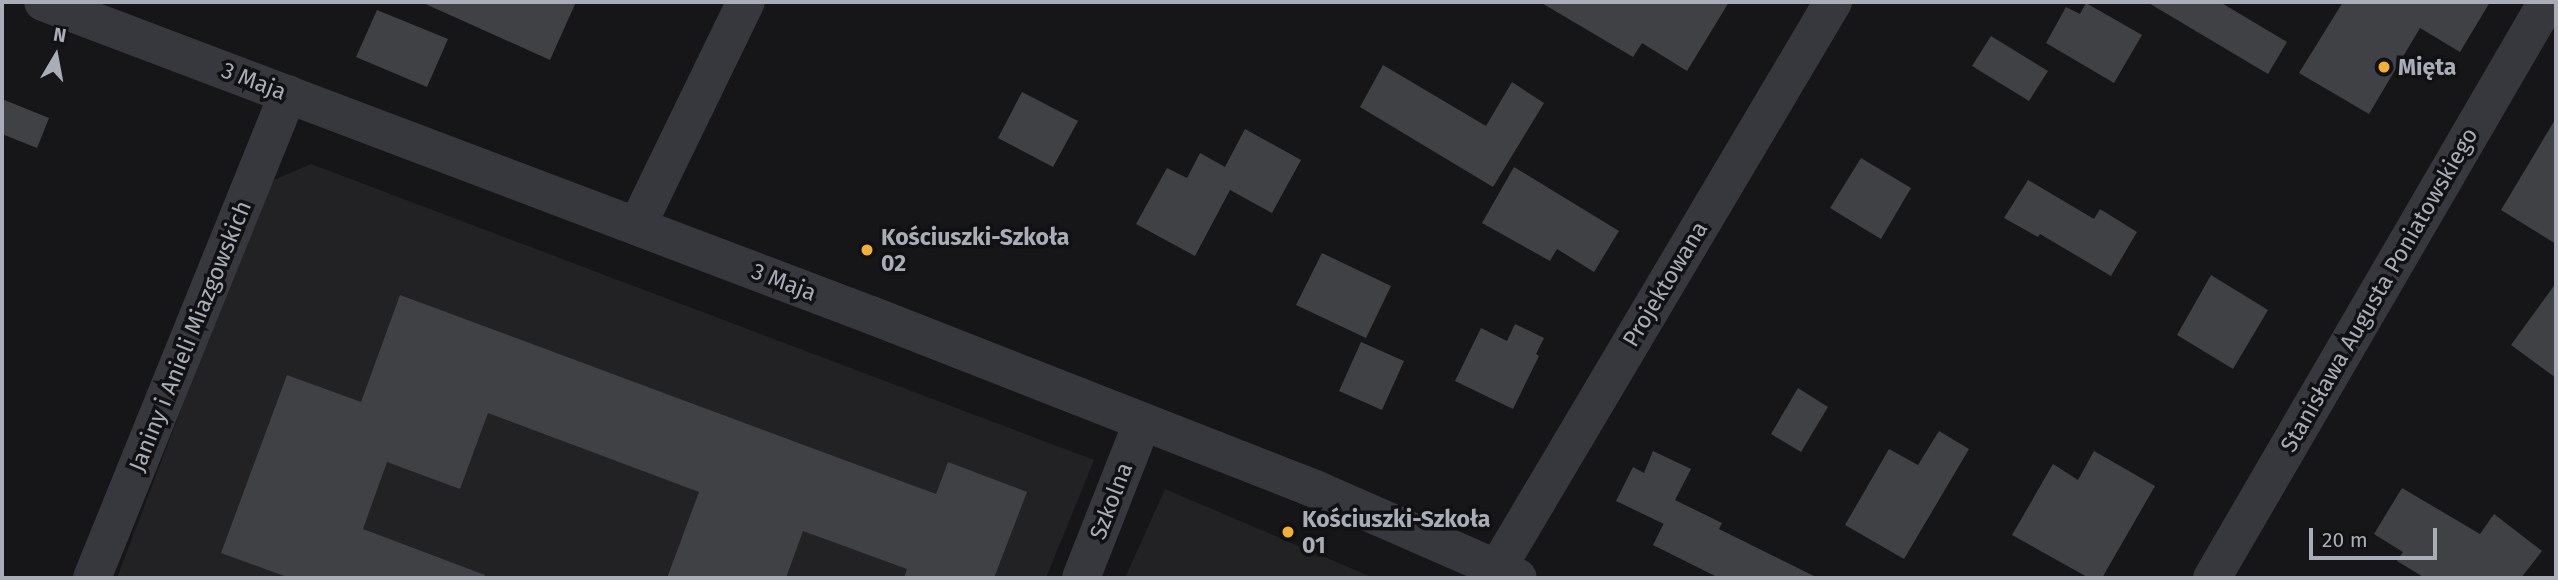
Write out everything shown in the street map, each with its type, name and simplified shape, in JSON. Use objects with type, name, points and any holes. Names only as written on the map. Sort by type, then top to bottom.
[{"type":"street","name":"3 Maja","points":[[43,2],[871,315],[1317,490],[1508,573]]},
{"type":"street","points":[[637,226],[746,2]]},
{"type":"street","name":"Projektowana","points":[[1508,573],[1833,2]]},
{"type":"street","name":"Stanisława Augusta Poniatowskiego","points":[[2212,578],[2550,5]]},
{"type":"street","name":"Janiny i Anieli Miazgowskich","points":[[92,578],[288,94]]},
{"type":"street","name":"Szkolna","points":[[1081,578],[1142,423]]},
{"type":"shaded area","points":[[311,164],[1094,460],[1046,578],[117,578],[267,183]]},
{"type":"shaded area","points":[[1165,489],[1374,578],[1125,578]]},
{"type":"building","points":[[421,2],[576,2],[550,60]]},
{"type":"building","points":[[1540,2],[1729,2],[1687,71],[1642,43],[1633,57]]},
{"type":"building","points":[[2147,2],[2220,2],[2287,42],[2268,74]]},
{"type":"building","points":[[2343,2],[2490,2],[2460,52],[2420,28],[2369,114],[2299,73]]},
{"type":"building","points":[[2086,3],[2142,35],[2114,83],[2046,43],[2066,7],[2080,14]]},
{"type":"building","points":[[377,10],[448,39],[427,87],[356,57]]},
{"type":"building","points":[[1991,36],[2048,71],[2029,101],[1972,66]]},
{"type":"building","points":[[1383,65],[1486,126],[1512,82],[1544,103],[1493,187],[1360,107]]},
{"type":"building","points":[[1022,92],[1078,121],[1053,167],[998,138]]},
{"type":"building","points":[[2,99],[49,118],[37,148],[2,134]]},
{"type":"building","points":[[2556,118],[2556,244],[2501,210]]},
{"type":"building","points":[[1245,129],[1301,160],[1272,213],[1230,190],[1195,256],[1136,224],[1167,168],[1187,178],[1200,153],[1225,167]]},
{"type":"building","points":[[1861,158],[1911,188],[1881,239],[1830,208]]},
{"type":"building","points":[[1514,167],[1619,231],[1594,272],[1557,249],[1550,261],[1482,223]]},
{"type":"building","points":[[2028,180],[2094,219],[2100,209],[2137,232],[2111,276],[2040,234],[2038,237],[2004,218]]},
{"type":"building","points":[[1322,253],[1391,286],[1366,338],[1296,305]]},
{"type":"building","points":[[2211,275],[2268,310],[2233,369],[2177,335]]},
{"type":"building","points":[[2556,283],[2556,378],[2511,345]]},
{"type":"building","points":[[400,295],[936,494],[948,462],[1027,492],[994,578],[904,578],[907,569],[803,531],[786,578],[667,578],[699,492],[488,413],[460,489],[387,462],[363,529],[485,575],[484,578],[290,578],[221,553],[287,375],[361,402]]},
{"type":"building","points":[[1515,324],[1544,338],[1536,354],[1539,356],[1513,409],[1455,381],[1481,328],[1507,341]]},
{"type":"building","points":[[1361,342],[1404,361],[1382,410],[1339,391]]},
{"type":"building","points":[[1798,388],[1828,407],[1801,452],[1771,434]]},
{"type":"building","points":[[1939,431],[1969,449],[1904,559],[1845,525],[1889,449],[1918,465]]},
{"type":"building","points":[[1653,451],[1691,469],[1675,500],[1722,523],[1719,529],[1818,578],[1719,578],[1653,545],[1664,524],[1616,501],[1633,467],[1644,473]]},
{"type":"building","points":[[2094,451],[2155,486],[2102,578],[2089,578],[2012,535],[2053,464],[2078,480]]},
{"type":"building","points":[[2402,488],[2480,534],[2494,514],[2542,551],[2521,578],[2425,578],[2397,561],[2403,552],[2374,534]]},
{"type":"place","name":"Mięta","points":[[2384,67]]},
{"type":"place","name":"Kościuszki-Szkoła 02","points":[[867,250]]},
{"type":"place","name":"Kościuszki-Szkoła 01","points":[[1288,532]]}]
